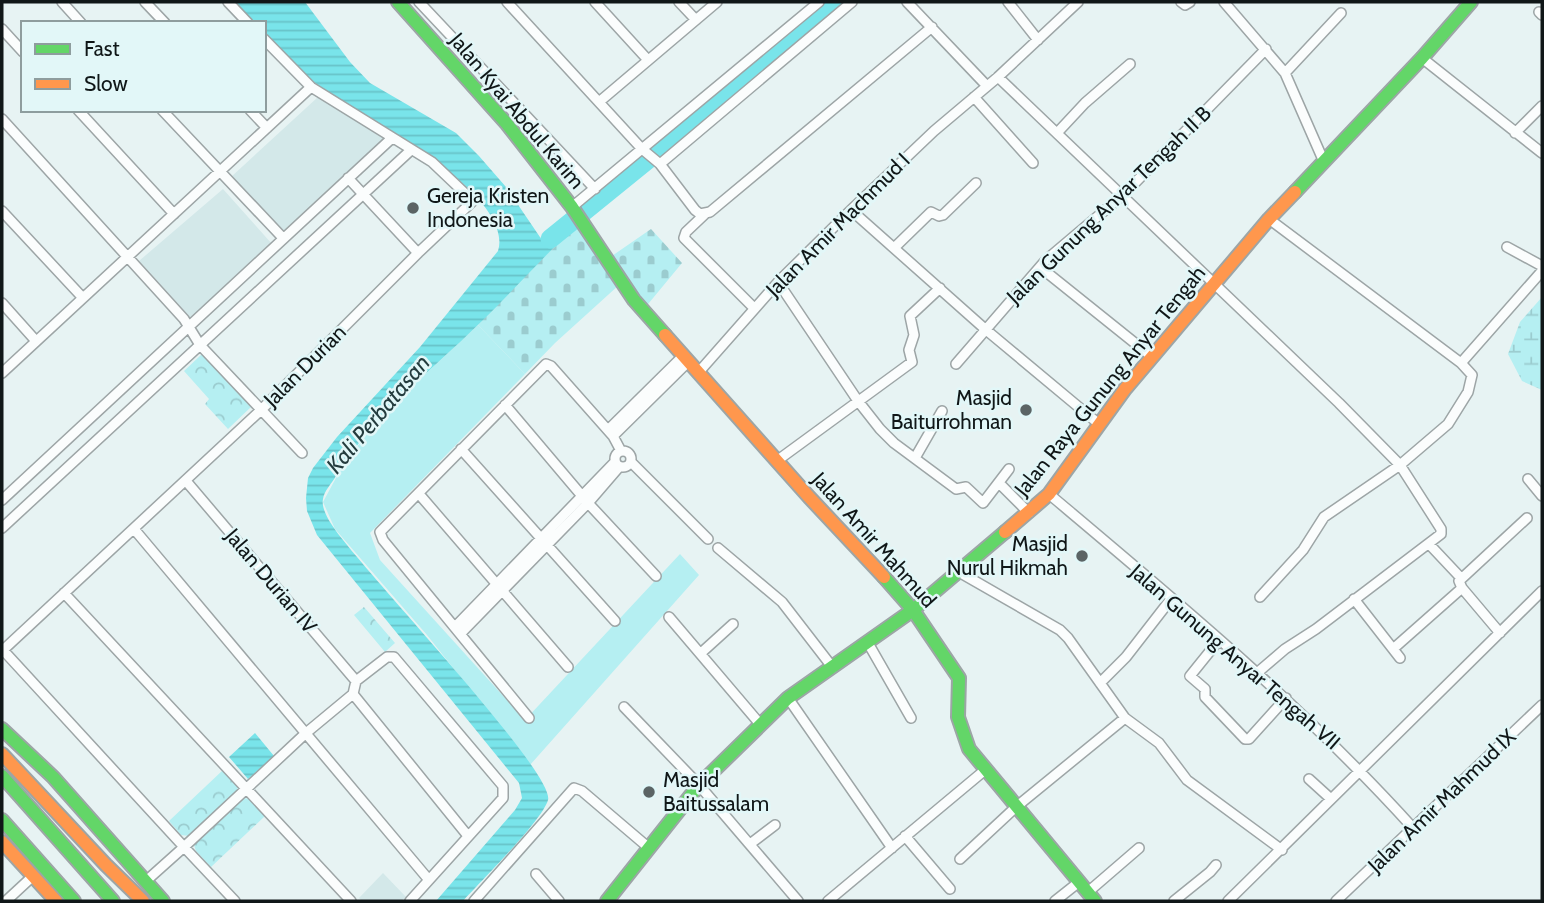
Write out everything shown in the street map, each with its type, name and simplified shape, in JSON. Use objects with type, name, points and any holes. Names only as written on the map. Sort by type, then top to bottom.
[{"type":"main road","name":"Jalan Kyai Abdul Karim","points":[[398,2],[507,124],[577,215]]},
{"type":"main road","name":"Jalan Raya Gunung Anyar Tengah","points":[[607,901],[699,785],[760,724],[789,698],[913,610],[1049,494],[1151,356],[1269,219],[1422,58],[1471,2]]},
{"type":"main road","name":"Jalan Amir Mahmud","points":[[577,215],[634,300],[913,610],[955,670],[960,685],[959,726],[966,743],[985,770],[1087,892]]},
{"type":"main road","points":[[2,729],[53,777],[163,901]]},
{"type":"main road","points":[[2,754],[106,865],[144,901]]},
{"type":"main road","points":[[2,776],[113,901]]},
{"type":"main road","points":[[2,820],[74,901]]},
{"type":"main road","points":[[2,842],[56,901]]},
{"type":"street","points":[[62,2],[79,21]]},
{"type":"street","points":[[145,2],[163,21]]},
{"type":"street","points":[[228,2],[246,21]]},
{"type":"street","points":[[419,2],[594,188]]},
{"type":"street","points":[[507,2],[658,163],[695,210],[700,214],[707,213]]},
{"type":"street","points":[[595,2],[648,60]]},
{"type":"street","points":[[679,2],[696,20]]},
{"type":"street","points":[[599,102],[717,2]]},
{"type":"street","points":[[577,215],[594,188],[645,151],[819,2]]},
{"type":"street","points":[[658,163],[852,2]]},
{"type":"street","points":[[907,2],[987,86]]},
{"type":"street","points":[[1008,2],[1038,40]]},
{"type":"street","name":"Jalan Amir Machmud I","points":[[698,373],[779,282],[851,210],[1079,2]]},
{"type":"street","points":[[1181,2],[1185,5],[1190,2]]},
{"type":"street","points":[[1224,2],[1285,73],[1324,162]]},
{"type":"street","points":[[1285,73],[1341,13]]},
{"type":"street","points":[[754,309],[684,238],[686,232],[932,27]]},
{"type":"street","points":[[2,29],[21,50]]},
{"type":"street","points":[[2,528],[411,150],[311,87],[266,41]]},
{"type":"street","name":"Jalan Gunung Anyar Tengah II B","points":[[956,364],[1040,267],[1123,195],[1266,49]]},
{"type":"street","points":[[1422,58],[1542,153]]},
{"type":"street","points":[[1057,133],[1085,103],[1130,64]]},
{"type":"street","points":[[998,77],[1339,402],[1400,465],[1443,531],[1257,673]]},
{"type":"street","points":[[2,373],[311,87]]},
{"type":"street","points":[[974,97],[1033,163]]},
{"type":"street","points":[[1516,133],[1542,106]]},
{"type":"street","points":[[80,112],[174,214]]},
{"type":"street","points":[[164,112],[283,239]]},
{"type":"street","points":[[252,112],[267,128]]},
{"type":"street","points":[[2,120],[127,257],[188,327],[200,345],[302,453]]},
{"type":"street","points":[[2,500],[391,138]]},
{"type":"street","name":"Jalan Durian","points":[[235,901],[2,650],[261,410],[473,201],[432,162],[411,150]]},
{"type":"street","points":[[348,178],[418,253]]},
{"type":"street","points":[[894,248],[931,212],[943,215],[976,183]]},
{"type":"street","points":[[851,210],[1099,424]]},
{"type":"street","points":[[2,211],[83,298]]},
{"type":"street","points":[[1260,597],[1303,550],[1324,517],[1400,465],[1448,424],[1468,392],[1472,375],[1461,363],[1269,219]]},
{"type":"street","points":[[1461,363],[1541,274],[1507,247]]},
{"type":"street","points":[[1040,267],[1151,356]]},
{"type":"street","points":[[779,282],[858,401],[894,443],[956,489],[966,487],[983,503],[1009,468]]},
{"type":"street","points":[[778,460],[912,362],[909,350],[914,335],[910,316],[940,288]]},
{"type":"street","points":[[2,303],[36,341]]},
{"type":"street","points":[[610,433],[686,359]]},
{"type":"street","points":[[529,718],[380,534],[382,528],[419,494],[546,364],[551,366],[610,433],[621,451],[629,454],[631,462],[708,539]]},
{"type":"street","points":[[505,405],[585,500],[656,576]]},
{"type":"street","points":[[915,458],[942,411]]},
{"type":"street","points":[[461,449],[615,621]]},
{"type":"street","points":[[458,630],[617,465],[616,454],[621,451]]},
{"type":"street","points":[[617,465],[627,467],[631,462]]},
{"type":"street","points":[[1528,479],[1542,496]]},
{"type":"street","name":"Jalan Durian IV","points":[[186,481],[356,681]]},
{"type":"street","points":[[999,483],[1029,513]]},
{"type":"street","points":[[419,494],[568,667]]},
{"type":"street","name":"Jalan Gunung Anyar Tengah VII","points":[[1049,494],[1363,766],[1413,828]]},
{"type":"street","points":[[1393,649],[1527,518]]},
{"type":"street","points":[[134,529],[429,880]]},
{"type":"street","points":[[1429,544],[1500,632]]},
{"type":"street","points":[[718,548],[782,602],[833,668]]},
{"type":"street","points":[[962,570],[1060,630],[1125,718],[1159,743],[1187,780],[1282,850]]},
{"type":"street","points":[[1227,901],[1282,850],[1363,766],[1542,591]]},
{"type":"street","points":[[64,593],[351,901]]},
{"type":"street","points":[[1100,682],[1126,657],[1171,599]]},
{"type":"street","points":[[1354,599],[1400,658]]},
{"type":"street","points":[[669,617],[760,724]]},
{"type":"street","points":[[701,653],[733,624]]},
{"type":"street","points":[[1219,640],[1190,676],[1205,689],[1205,697],[1245,739],[1250,739],[1286,698]]},
{"type":"street","points":[[867,643],[911,718]]},
{"type":"street","points":[[146,881],[306,733],[353,694],[356,681],[387,657],[394,657],[503,786],[503,798],[410,901]]},
{"type":"street","points":[[353,694],[468,836]]},
{"type":"street","points":[[789,698],[892,848]]},
{"type":"street","name":"Jalan Amir Mahmud IX","points":[[1338,899],[1542,705]]},
{"type":"street","points":[[624,707],[699,785],[798,901]]},
{"type":"street","points":[[960,859],[1016,807],[1125,718]]},
{"type":"street","points":[[828,901],[985,770]]},
{"type":"street","points":[[1309,779],[1331,799]]},
{"type":"street","points":[[474,901],[572,790],[577,788],[649,848]]},
{"type":"street","points":[[750,844],[775,825]]},
{"type":"street","points":[[905,836],[950,889]]},
{"type":"street","points":[[1055,901],[1087,892],[1139,848]]},
{"type":"street","points":[[1174,901],[1216,865]]},
{"type":"street","points":[[536,874],[559,901]]},
{"type":"street","points":[[6,901],[33,876]]},
{"type":"shaded area","points":[[318,97],[385,139],[282,234],[231,177]]},
{"type":"shaded area","points":[[223,189],[272,244],[191,318],[139,261]]},
{"type":"shaded area","points":[[383,873],[406,897],[401,901],[362,901],[359,898]]},
{"type":"green space","points":[[579,225],[619,285],[525,374],[478,325],[536,264]]},
{"type":"green space","points":[[651,229],[682,263],[644,309],[609,258]]},
{"type":"green space","points":[[1542,297],[1542,390],[1522,381],[1508,354],[1520,322]]},
{"type":"green space","points":[[478,325],[525,374],[370,533],[380,560],[525,720],[680,554],[699,575],[530,765],[427,635],[335,529],[323,502],[344,463],[384,413]]},
{"type":"green space","points":[[202,354],[251,407],[228,429],[205,404],[209,399],[184,371]]},
{"type":"green space","points":[[364,607],[395,643],[385,652],[354,615]]},
{"type":"green space","points":[[223,770],[238,786],[237,792],[189,836],[181,835],[169,821]]},
{"type":"green space","points":[[244,798],[250,799],[265,816],[211,867],[194,845]]},
{"type":"water","name":"Kali Perbatasan","points":[[235,2],[305,2],[350,62],[370,83],[456,133],[479,156],[506,187],[544,243],[568,223],[573,229],[367,433],[326,490],[323,499],[324,510],[334,528],[490,712],[542,782],[548,800],[543,810],[523,836],[463,901],[436,901],[515,810],[522,798],[519,783],[317,535],[307,511],[306,498],[308,478],[313,468],[337,437],[420,347],[498,251],[497,228],[483,205],[460,181],[398,135],[311,79],[266,34],[266,21],[253,21]]},
{"type":"water","points":[[255,733],[274,756],[248,779],[229,757]]},
{"type":"waterway","points":[[550,239],[839,2]]},
{"type":"traffic: fast","points":[[398,2],[507,124],[572,207],[634,300],[665,335]]},
{"type":"traffic: fast","points":[[1295,192],[1422,58],[1471,2]]},
{"type":"traffic: fast","points":[[607,901],[699,785],[788,698],[913,610],[1005,532]]},
{"type":"traffic: fast","points":[[884,577],[913,610],[959,678],[958,717],[969,749],[1095,901]]},
{"type":"traffic: fast","points":[[2,729],[53,777],[163,901]]},
{"type":"traffic: fast","points":[[2,776],[113,901]]},
{"type":"traffic: fast","points":[[2,820],[74,901]]},
{"type":"traffic: slow","points":[[1005,532],[1049,494],[1125,389],[1295,192]]},
{"type":"traffic: slow","points":[[665,335],[884,577]]},
{"type":"traffic: slow","points":[[2,754],[143,901]]},
{"type":"traffic: slow","points":[[2,842],[56,901]]},
{"type":"place","name":"Gereja Kristen Indonesia","points":[[413,208]]},
{"type":"place","name":"Masjid Baiturrohman","points":[[1026,410]]},
{"type":"place","name":"Masjid Nurul Hikmah","points":[[1082,556]]},
{"type":"place","name":"Masjid Baitussalam","points":[[649,792]]}]
